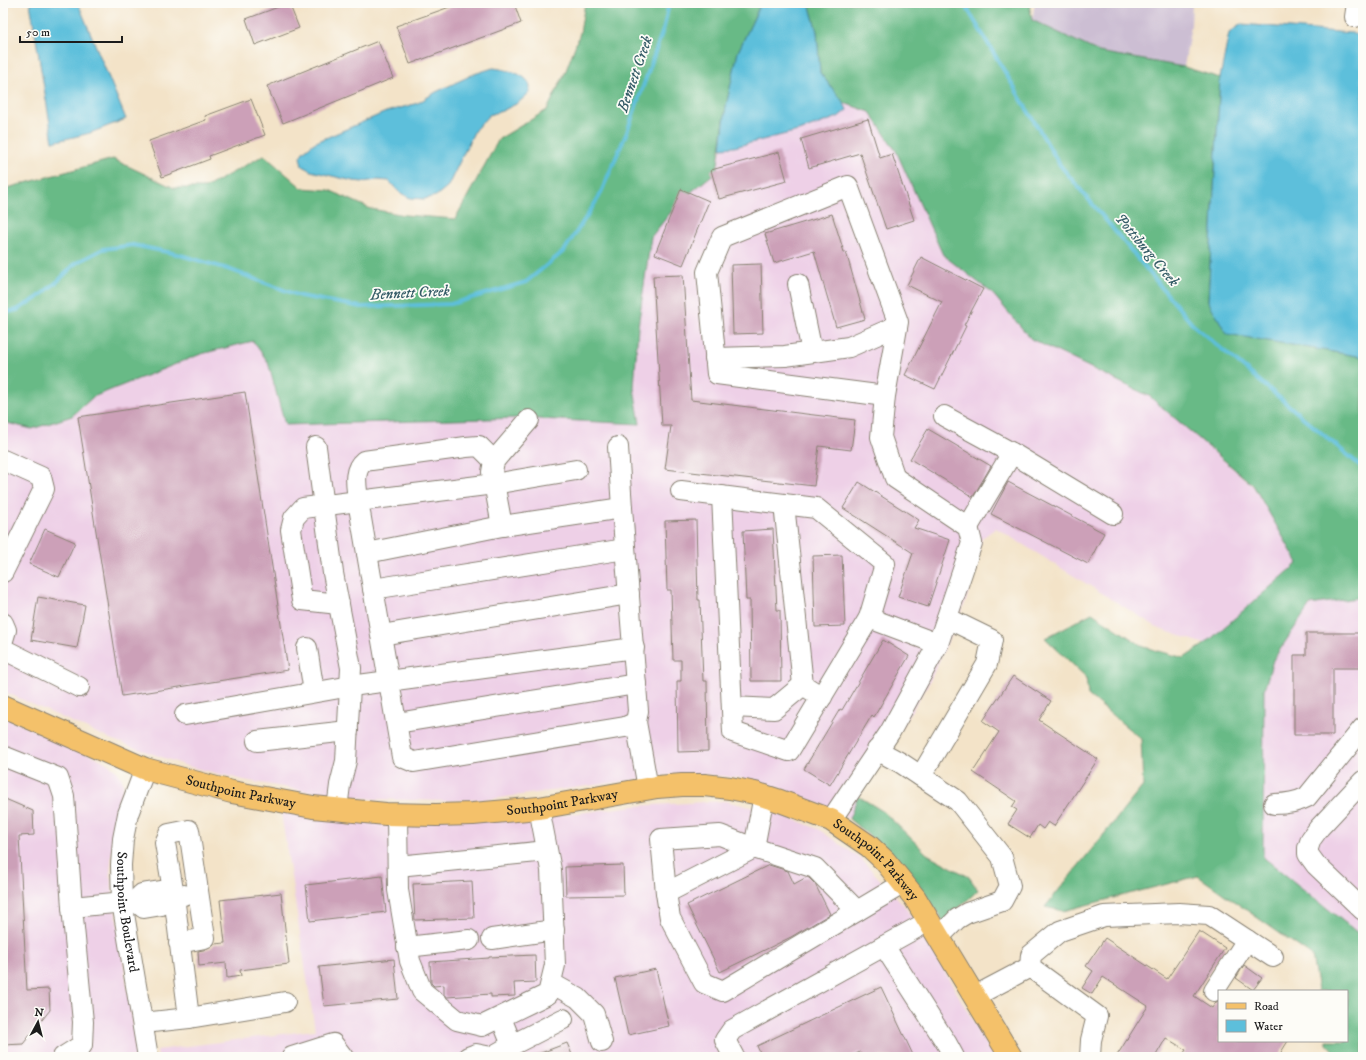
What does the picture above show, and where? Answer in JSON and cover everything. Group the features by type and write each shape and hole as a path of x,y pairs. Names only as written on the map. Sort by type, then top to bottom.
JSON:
{"main road":[{"name":"Southpoint Parkway","path":"3,706 145,769 232,792 337,810 397,815 451,814 540,808 648,788 682,785 704,785 730,788 764,795 831,820 869,846 885,861 915,898 1011,1057"}],"street":[{"path":"831,820 890,732 938,644 972,543 968,527 895,478 881,437 885,396 898,322 848,186 722,237 707,272 717,374 885,396"},
{"path":"798,284 812,352"},
{"path":"715,358 785,356 849,347 897,326"},
{"path":"944,416 1012,453 1112,514"},
{"path":"502,526 492,472 494,461 528,420"},
{"path":"494,461 479,446 364,461 359,465 356,471 358,501 390,680 402,757 414,762 625,727 636,722"},
{"path":"316,447 333,572 351,668 346,761 340,785 337,810"},
{"path":"618,447 634,648 638,711 636,722 648,788"},
{"path":"968,527 1012,453"},
{"path":"3,460 41,477 44,489 3,572"},
{"path":"339,604 302,600 291,530 294,518 304,508 494,484 576,470"},
{"path":"681,491 722,496 816,508 885,564 870,618 789,750 733,732 722,496"},
{"path":"784,504 803,685"},
{"path":"367,553 502,526 622,508"},
{"path":"373,589 625,549"},
{"path":"381,635 629,594"},
{"path":"870,618 938,644"},
{"path":"921,776 988,664 992,640 947,618"},
{"path":"3,623 6,630 3,640"},
{"path":"308,648 314,692"},
{"path":"185,715 390,680 634,648"},
{"path":"3,649 79,687"},
{"path":"397,723 636,684"},
{"path":"732,707 774,709 803,685"},
{"path":"803,685 822,697"},
{"path":"1274,804 1297,802 1307,797 1363,728"},
{"path":"257,741 348,731"},
{"path":"734,1057 725,1040 732,1030 884,946 934,929 967,913 1002,901 1010,886 1002,856 958,801 902,762 877,750"},
{"path":"3,756 58,778 64,796 72,907 83,1022 82,1045 63,1057"},
{"name":"Southpoint Boulevard","path":"145,769 132,802 123,839 121,865 128,902 148,1057"},
{"path":"1362,784 1319,828 1311,839 1308,854 1316,865 1363,910"},
{"path":"754,848 764,795"},
{"path":"397,815 398,890 410,962 422,991 457,1020 482,1026 548,994 551,983 555,965 551,870 540,808"},
{"path":"179,943 205,938 189,830 169,834 165,843 170,897 179,943 189,1018"},
{"path":"857,911 815,868 720,835 661,839 670,918 704,983 723,992 904,883"},
{"path":"666,893 754,848"},
{"path":"398,866 548,851"},
{"path":"72,907 128,902 144,908 162,905 170,897 199,893"},
{"path":"1030,966 1031,955 1060,931 1104,916 1179,913 1209,915 1273,957"},
{"path":"492,939 554,930"},
{"path":"407,947 469,940"},
{"path":"1214,991 1247,940"},
{"path":"884,946 954,1057"},
{"path":"975,996 1030,966"},
{"path":"1030,966 1097,1016 1091,1040 1090,1057"},
{"path":"551,983 578,998 594,1014 602,1042"},
{"path":"143,1023 189,1018 285,1002"},
{"path":"500,1018 512,1045"},
{"path":"468,1057 476,1054 490,1057 563,1019"},
{"path":"292,1057 338,1050"}],"shaded area":[{"path":"1035,3 1192,3 1191,25 1184,67 1099,52 1032,20"},
{"path":"844,103 870,112 896,151 943,255 992,293 1031,339 1149,396 1253,486 1298,563 1205,644 1160,629 996,528 982,538 966,601 929,683 858,796 849,819 820,804 778,787 741,778 701,774 670,775 491,799 445,801 375,799 305,791 244,780 187,766 110,739 3,691 3,422 32,429 72,416 93,397 201,354 253,341 268,362 285,425 520,418 640,423 634,388 638,327 651,237 679,202 717,171 721,148 734,147 847,110"},
{"path":"1363,597 1363,937 1263,857 1264,690 1273,660 1310,605"},
{"path":"3,717 102,760 114,768 122,779 124,792 119,807 113,837 110,874 138,1057 3,1057"},
{"path":"725,801 783,815 818,829 860,858 903,904 924,936 994,1057 158,1057 157,1050 315,1030 281,812 526,820 634,806"}],"green space":[{"path":"585,3 761,3 738,52 726,106 717,171 679,202 651,237 638,327 634,388 640,424 520,418 285,425 268,362 253,341 201,354 93,397 72,416 32,429 3,422 3,194 7,188 113,159 174,188 205,188 264,155 302,188 329,190 371,209 405,215 455,219 499,139 547,110 565,73 580,33"},
{"path":"809,3 1029,3 1032,20 1099,52 1184,67 1220,78 1208,301 1228,334 1363,357 1363,597 1310,605 1273,660 1264,690 1263,857 1363,937 1363,1055 1361,1057 1339,1057 1327,1044 1327,1042 1348,1042 1348,990 1318,990 1312,956 1198,876 1063,911 1045,907 1143,786 1141,739 1088,695 1086,677 1045,638 1092,613 1144,647 1184,658 1205,644 1298,563 1253,485 1149,396 1031,339 992,293 943,255 896,151 870,112 844,103 820,73 817,32"},
{"path":"858,796 884,812 927,854 969,877 978,890 944,922 902,863 849,819"}],"water":[{"path":"30,3 78,3 126,119 90,133 53,142"},
{"path":"761,3 809,3 817,32 820,73 844,103 847,110 838,117 802,130 734,147 721,148 726,106 738,52"},
{"path":"1241,24 1363,34 1363,357 1227,334 1208,301 1220,78 1229,33"},
{"path":"493,68 503,69 520,75 528,82 530,86 529,93 518,103 502,111 489,115 475,130 448,186 436,196 424,199 410,198 399,192 389,181 353,181 311,171 302,166 300,157 303,152 314,143 386,112 418,103 436,92 474,74"}],"building":[{"path":"289,3 299,28 255,45 246,19"},
{"path":"461,3 514,3 521,23 410,64 396,26"},
{"path":"378,41 393,78 283,123 267,86"},
{"path":"251,99 265,135 209,156 210,159 162,177 149,141 206,120 205,116"},
{"path":"868,119 880,158 892,154 914,220 886,229 860,153 809,168 801,139"},
{"path":"779,152 787,181 719,199 711,170"},
{"path":"681,189 709,201 683,265 655,254"},
{"path":"832,214 844,252 846,252 865,319 836,327 814,251 774,263 765,234"},
{"path":"921,257 983,289 964,325 966,326 935,389 905,375 942,302 907,285"},
{"path":"761,264 763,333 733,334 731,265"},
{"path":"683,275 691,400 855,420 851,450 819,446 814,486 665,469 671,426 662,426 653,276"},
{"path":"245,392 288,670 122,696 78,417"},
{"path":"928,429 991,466 973,497 910,459"},
{"path":"859,482 919,520 914,528 950,540 928,607 898,597 913,553 843,508"},
{"path":"1008,482 1104,533 1088,564 991,514"},
{"path":"696,520 698,600 700,600 703,681 707,681 708,751 678,752 677,681 681,681 681,660 673,660 671,590 667,590 665,521"},
{"path":"45,529 75,542 59,577 29,564"},
{"path":"773,529 777,610 780,610 781,681 751,681 750,600 746,600 743,531"},
{"path":"842,555 845,626 815,627 813,556"},
{"path":"38,597 85,605 77,648 31,640"},
{"path":"1306,633 1363,633 1363,668 1333,668 1333,735 1294,735 1294,655 1306,655"},
{"path":"883,640 909,656 874,717 872,715 830,785 804,769 840,709 842,710"},
{"path":"1013,676 1051,701 1039,720 1098,759 1054,826 1048,822 1043,829 1038,825 1030,838 1008,824 1017,810 1012,807 1016,801 973,772 999,732 983,721"},
{"path":"3,798 33,811 34,835 19,836 27,990 49,989 50,1010 23,1044 3,1045"},
{"path":"623,865 624,895 566,896 565,867"},
{"path":"769,865 788,871 794,884 807,877 809,878 815,884 830,914 791,937 720,972 687,905"},
{"path":"382,876 386,912 310,921 306,885"},
{"path":"472,881 474,918 415,920 413,884"},
{"path":"281,893 289,964 240,970 241,976 227,978 226,963 199,966 198,951 208,949 214,944 225,943 220,900"},
{"path":"1199,931 1225,948 1194,996 1212,1008 1218,1001 1218,1042 1287,1042 1278,1057 1181,1057 1186,1050 1166,1038 1155,1057 1116,1057 1148,1006 1103,977 1092,994 1082,988 1093,971 1086,966 1105,938 1167,979"},
{"path":"535,955 536,982 514,983 515,996 491,997 491,994 447,997 444,995 444,985 434,986 431,983 430,962"},
{"path":"394,959 398,999 324,1006 319,967"},
{"path":"1244,965 1262,978 1253,990 1236,978"},
{"path":"656,969 669,1026 628,1035 615,978"},
{"path":"881,987 914,1057 862,1057 860,1052 849,1057 762,1057 757,1046"},
{"path":"567,1043 573,1057 533,1056"}],"waterway":[{"name":"Bennett Creek","path":"3,313 17,310 37,298 58,281 76,263 103,249 133,245 177,254 231,270 300,296 361,307 451,304 526,282 564,251 599,197 627,132 664,27 669,3"},
{"name":"Pottsburg Creek","path":"964,3 1060,165 1192,324 1363,468"}]}
